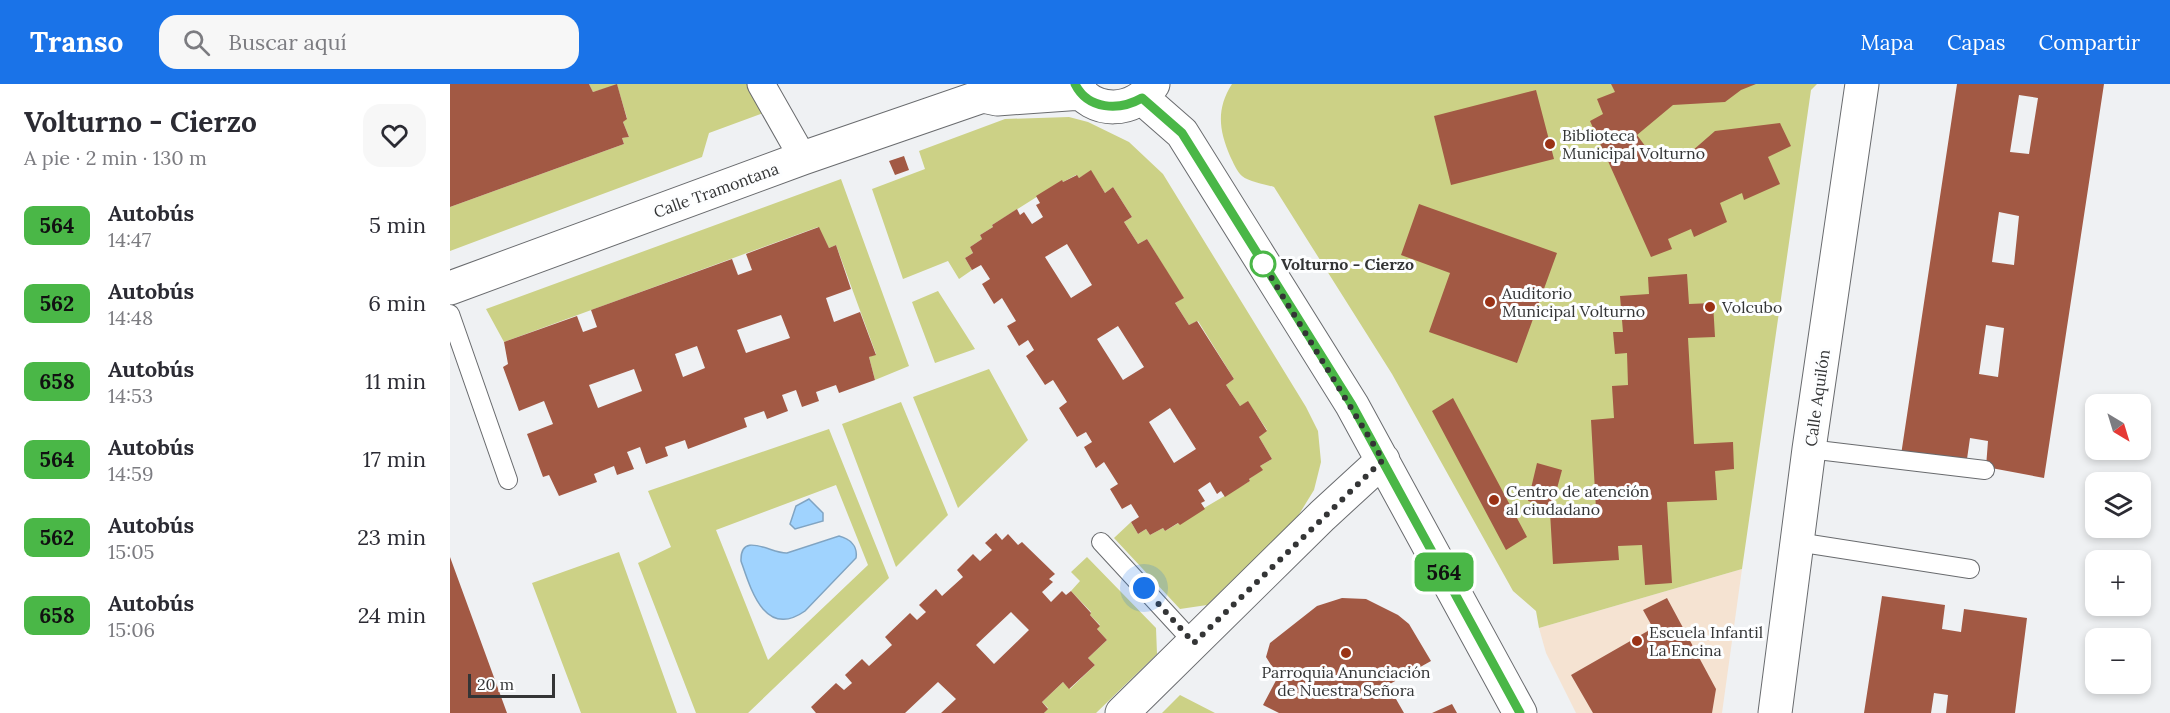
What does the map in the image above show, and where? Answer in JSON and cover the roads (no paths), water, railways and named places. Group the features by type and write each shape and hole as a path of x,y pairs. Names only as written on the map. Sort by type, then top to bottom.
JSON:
{"street":[{"path":"761,84 803,158"},
{"name":"Calle Aquilón","path":"1774,713 1809,449 1862,84"},
{"path":"1078,88 1101,105 1115,108 1129,105 1147,91 1182,133 1383,460 1520,713"},
{"name":"Calle Tramontana","path":"450,288 990,90 997,99 1078,88"},
{"path":"1122,713 1383,460"}],"lane":[{"path":"450,314 508,480"},
{"path":"1809,449 1985,471"},
{"path":"1101,542 1194,643"},
{"path":"1797,542 1970,569"}],"water":[{"path":"809,499 823,513 823,521 795,529 790,524 796,506"},
{"path":"839,536 852,544 856,550 856,558 805,611 791,618 780,619 770,615 755,597 741,561 742,552 746,547 758,546 787,553"}],"place":[{"name":"Biblioteca Municipal Volturno","path":"1550,144"},
{"name":"Volturno - Cierzo","path":"1263,264"},
{"name":"Auditorio Municipal Volturno","path":"1490,302"},
{"name":"Volcubo","path":"1710,307"},
{"name":"Centro de atención al ciudadano","path":"1494,500"},
{"name":"Escuela Infantil La Encina","path":"1637,641"},
{"name":"Parroquia Anunciación de Nuestra Señora","path":"1346,653"}]}
